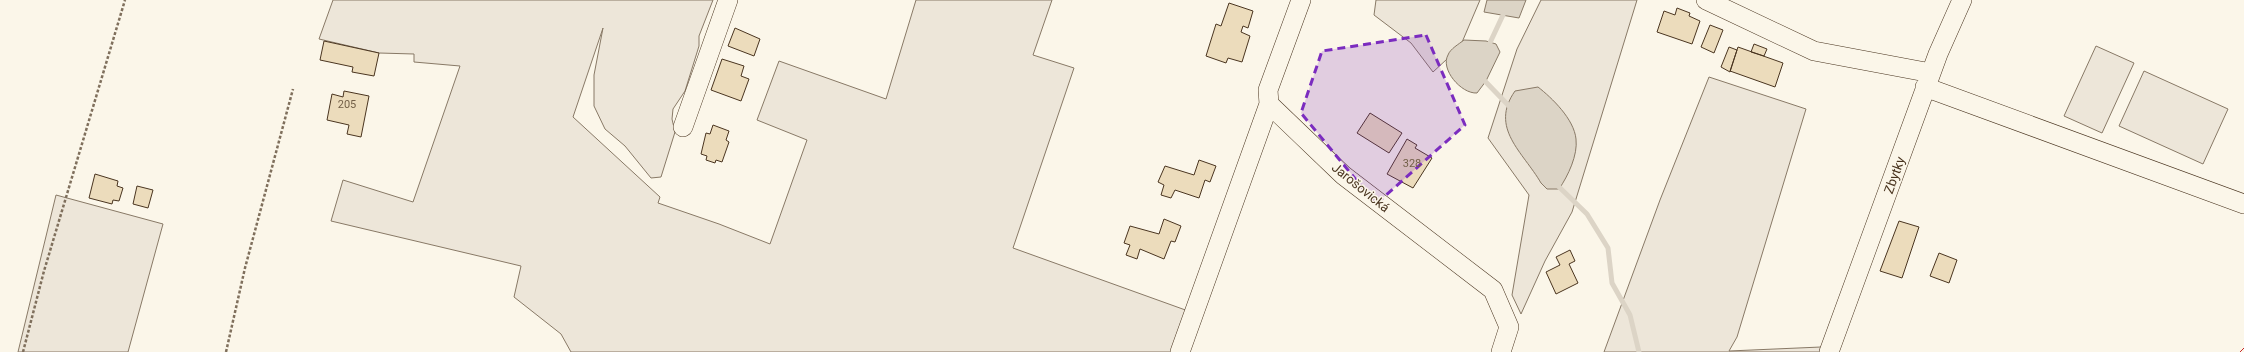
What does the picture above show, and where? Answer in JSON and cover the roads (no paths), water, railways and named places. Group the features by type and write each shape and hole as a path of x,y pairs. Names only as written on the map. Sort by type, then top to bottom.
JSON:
{"street":[{"path":"684,127 728,0"},
{"path":"1180,352 1269,104 1268,90 1301,0"},
{"path":"1706,0 1814,51 1928,80 2244,204"},
{"name":"Zbytky","path":"1829,352 1928,80 1962,0"},
{"name":"Jarošovická","path":"1269,104 1343,175 1493,290 1508,327 1501,352"}],"waterway":[{"path":"1488,47 1503,15"},
{"path":"1481,77 1510,107"},
{"path":"1556,184 1587,214 1608,248 1612,283 1630,315 1639,352"}]}
